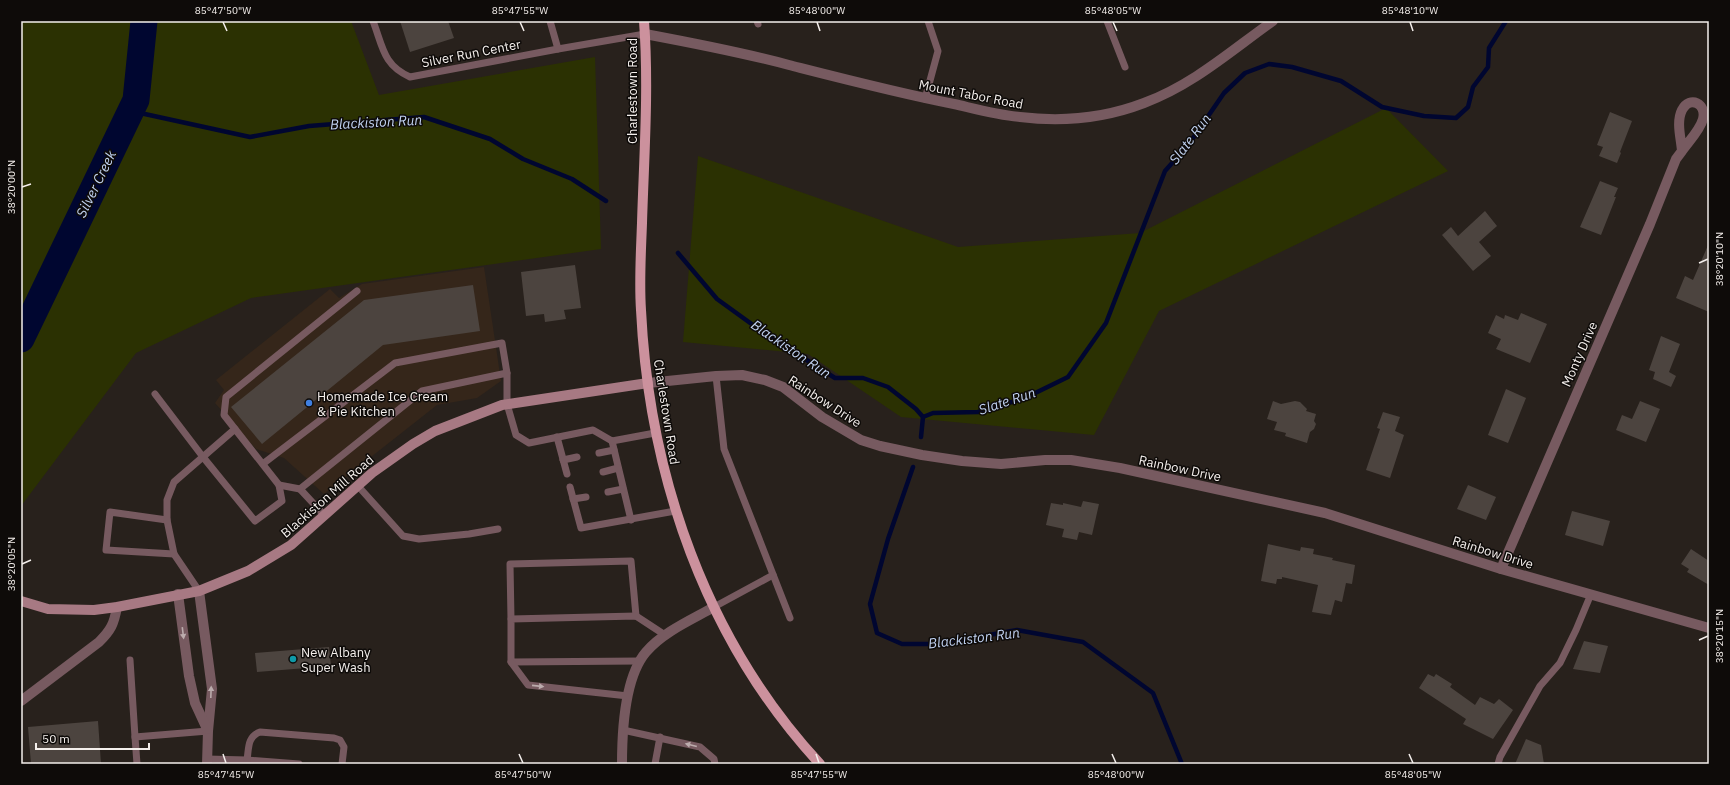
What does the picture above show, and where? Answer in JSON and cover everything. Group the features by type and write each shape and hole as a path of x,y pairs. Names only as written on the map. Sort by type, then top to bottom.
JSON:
{"main road":[{"name":"Charlestown Road","path":"644,21 646,112 640,279 641,310 648,383 655,433 664,473 675,511 694,562 714,607 744,661 769,701 799,741 820,764"},
{"name":"Blackiston Mill Road","path":"21,601 36,606 60,610 94,610 199,591 248,571 293,544 392,458 435,432 480,413 507,404 648,383"}],"street":[{"name":"Mount Tabor Road","path":"645,34 708,46 925,99 1018,117 1050,120 1082,118 1114,113 1173,91 1200,74 1273,21"},
{"name":"Monty Drive","path":"1501,569 1650,224 1676,159 1682,151"},
{"name":"Rainbow Drive","path":"648,383 716,376 742,375 766,380 783,388 822,417 861,440 880,446 922,456 962,461 1001,464 1045,460 1071,460 1120,468 1324,513 1501,569 1709,628"},
{"path":"199,591 212,689 207,762"},
{"path":"178,594 189,676 195,703 208,731"},
{"path":"21,701 99,642 110,631 114,622 117,607"},
{"path":"622,764 622,730 628,696 640,661 646,652 665,635 714,607"}],"lane":[{"name":"Silver Run Center","path":"373,21 387,60 398,72 410,77 645,34"},
{"path":"550,21 558,49"},
{"path":"925,99 938,51 928,21"},
{"path":"1107,21 1125,67"},
{"path":"155,394 203,457 255,521 282,501 279,485 264,463 224,415 226,397 357,291"},
{"path":"264,463 395,363 502,343 507,373 507,404 516,436 529,443 593,430 612,441 655,433"},
{"path":"300,489 422,391 507,373"},
{"path":"716,376 724,448 790,618"},
{"path":"199,591 174,554 167,520 167,500 174,482 235,429"},
{"path":"557,438 566,474"},
{"path":"612,441 631,520"},
{"path":"599,453 614,450"},
{"path":"563,460 577,457"},
{"path":"603,472 618,468"},
{"path":"279,485 300,489 325,516"},
{"path":"358,486 403,536 419,539 469,534 498,529"},
{"path":"570,487 581,528 675,511"},
{"path":"608,492 624,489"},
{"path":"574,499 586,497"},
{"path":"167,520 110,512 106,550 174,554"},
{"path":"628,696 528,685 511,662 510,564 632,561 636,616"},
{"path":"714,607 773,575"},
{"path":"1498,764 1500,757 1540,686 1560,663 1591,594"},
{"path":"511,619 636,616 665,635"},
{"path":"130,660 137,764"},
{"path":"511,662 640,661"},
{"path":"622,730 660,737 700,747 714,759 715,764"},
{"path":"135,737 208,731"},
{"path":"247,760 249,740 253,735 260,732 334,738 340,740 344,747 342,764"},
{"path":"655,764 660,737"},
{"path":"207,762 247,760 299,764"}],"shaded area":[{"path":"484,267 501,381 477,398 437,405 324,494 284,458 256,449 215,403 224,390 216,380 330,289 339,298 362,284"}],"green space":[{"path":"21,21 351,21 379,95 595,57 601,249 251,298 136,353 21,506"},
{"path":"1386,108 1448,171 1159,311 1094,435 901,417 808,354 683,342 698,156 958,247 1140,233"}],"building":[{"path":"400,21 448,21 454,38 410,52"},
{"path":"1610,112 1632,121 1617,163 1599,156 1603,147 1597,145"},
{"path":"1600,181 1618,188 1601,235 1580,227"},
{"path":"1485,211 1497,226 1479,242 1491,256 1473,271 1442,235 1451,227 1458,236"},
{"path":"1709,243 1709,312 1676,298 1685,276 1693,280"},
{"path":"575,265 581,308 564,310 566,319 545,322 544,314 526,316 521,272"},
{"path":"473,285 480,331 383,345 262,444 231,407 364,300"},
{"path":"1521,313 1547,324 1530,363 1496,349 1501,339 1488,333 1496,315 1504,319 1505,315 1518,320"},
{"path":"1661,336 1680,344 1669,372 1676,376 1671,387 1653,379 1655,372 1649,370"},
{"path":"1506,389 1526,398 1508,443 1488,435"},
{"path":"1273,401 1281,404 1295,401 1300,402 1307,409 1306,411 1316,414 1314,421 1316,424 1314,429 1310,432 1307,443 1285,436 1286,433 1274,430 1277,422 1267,419"},
{"path":"1640,401 1660,409 1646,442 1616,430 1622,415 1632,419"},
{"path":"1383,412 1400,417 1395,431 1404,435 1390,478 1366,470 1380,429 1377,428"},
{"path":"1468,485 1496,497 1486,520 1457,509"},
{"path":"1083,501 1099,504 1092,535 1079,532 1077,540 1062,537 1064,529 1046,525 1051,503 1063,505 1063,503 1081,507"},
{"path":"1572,511 1610,521 1603,546 1565,535"},
{"path":"1268,544 1300,551 1301,547 1314,549 1313,554 1355,565 1352,584 1346,583 1342,602 1335,600 1331,615 1312,612 1318,585 1282,577 1282,579 1277,579 1276,584 1261,581"},
{"path":"1691,549 1709,561 1709,585 1687,572 1689,569 1681,564"},
{"path":"1584,641 1608,646 1600,673 1573,669"},
{"name":"New Albany Super Wash","path":"329,647 331,666 257,672 255,653"},
{"path":"1428,674 1434,677 1436,674 1452,684 1450,687 1475,705 1480,697 1494,704 1499,699 1513,710 1493,739 1463,724 1466,719 1419,688"},
{"path":"98,721 101,764 31,764 28,727"},
{"path":"1526,739 1541,745 1544,764 1515,764"}],"waterway":[{"name":"Silver Creek","path":"21,339 136,100 144,21"},
{"name":"Slate Run","path":"923,417 933,413 978,412 1025,398 1068,377 1106,323 1165,171 1189,144 1224,93 1245,73 1269,64 1292,67 1341,81 1382,107 1424,116 1456,118 1468,107 1473,87 1488,67 1489,48 1506,21"},
{"name":"Blackiston Run","path":"131,111 250,137 309,126 424,117 490,139 523,159 572,179 606,201"},
{"name":"Blackiston Run","path":"678,253 717,299 764,333 835,378 863,378 888,387 916,409 923,417 921,437"},
{"name":"Blackiston Run","path":"913,467 888,539 870,604 877,633 902,644 939,644 1017,630 1083,642 1153,693 1182,764"}],"place":[{"name":"Homemade Ice Cream & Pie Kitchen","path":"309,403"},
{"name":"New Albany Super Wash","path":"293,659"}]}
